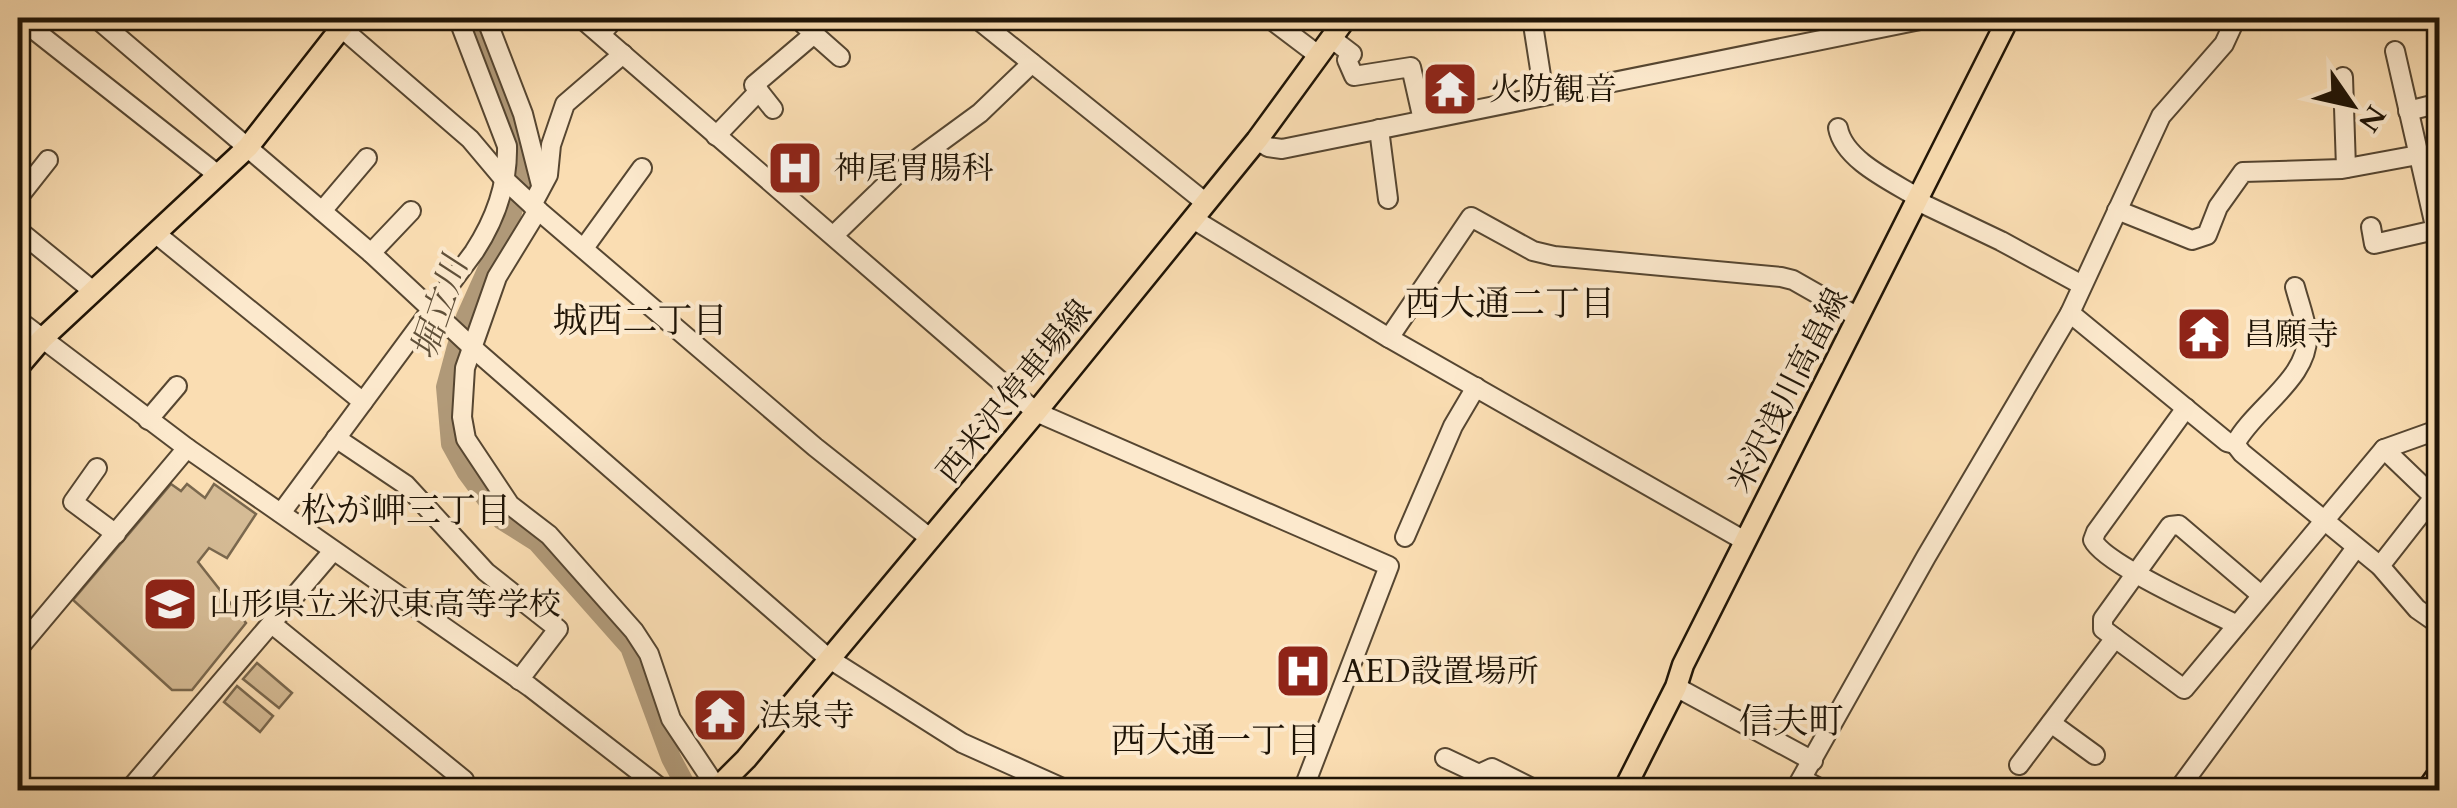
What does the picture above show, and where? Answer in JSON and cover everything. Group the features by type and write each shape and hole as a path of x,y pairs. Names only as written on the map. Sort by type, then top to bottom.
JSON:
{"highway":[{"path":"2430,790 2440,776"}],"main road":[{"name":"西米沢停車場線","path":"716,789 746,760 1036,412 1258,140 1346,18"},
{"name":"米沢浅川高畠線","path":"1624,790 2004,26 2004,18"},
{"path":"18,368 42,339 248,147 340,21"}],"street":[{"path":"19,18 218,174"},
{"path":"96,18 322,211 452,330 828,658 962,744 1067,790"},
{"path":"281,513 474,252 496,216 507,169 507,146 458,18"},
{"path":"486,18 524,114 535,200"},
{"path":"581,18 1036,412 1389,566 1303,790"},
{"path":"600,34 615,18"},
{"path":"797,18 840,58"},
{"path":"976,18 1200,211 1389,338 1745,541"},
{"path":"1269,18 1324,46 1352,54 1347,60 1354,76 1412,67 1424,120"},
{"path":"1532,18 1544,95"},
{"path":"1811,18 1816,39"},
{"path":"1258,140 1268,147 1282,148 1930,18"},
{"path":"1822,790 1799,785 1926,557 2070,313 2160,116 2224,44 2236,18"},
{"path":"340,21 470,140 504,178 535,200 584,248 815,447 930,538"},
{"path":"773,109 754,85 814,34"},
{"path":"2371,228 2374,244 2437,239 2395,52"},
{"path":"624,54 565,104 551,145 548,175 498,277 471,346 462,403 466,440 510,505 550,536 634,630 649,654 671,719 716,789"},
{"path":"834,235 898,174 980,113 1032,63"},
{"path":"2343,77 2346,168"},
{"path":"716,136 759,91"},
{"path":"2408,111 2440,103"},
{"path":"1838,128 1840,140 1864,162 1916,198 2082,285"},
{"path":"1379,129 1388,199"},
{"path":"2118,210 2192,240 2208,235 2218,207 2244,172 2346,168 2418,155"},
{"path":"322,211 367,158"},
{"path":"18,198 48,160"},
{"path":"584,248 642,168"},
{"path":"370,253 410,212"},
{"path":"1389,338 1470,216 1533,251 1554,256 1781,276 1858,317"},
{"path":"18,230 93,291"},
{"path":"155,234 364,402"},
{"path":"2235,444 2260,408 2300,369 2307,333 2295,286"},
{"path":"2070,313 2380,566 2417,609 2440,625"},
{"path":"18,320 148,420 519,680 663,790"},
{"path":"148,420 176,386"},
{"path":"1405,537 1453,426 1476,387"},
{"path":"2186,408 2094,540 2097,548 2134,572 2237,625"},
{"path":"2260,594 2179,525 2170,526 2103,619 2103,628 2184,689 2384,449 2440,429"},
{"path":"336,438 406,484 486,572 558,629 519,680"},
{"path":"18,650 187,448"},
{"path":"2380,566 2434,497 2384,449"},
{"path":"97,468 74,502 116,534"},
{"path":"2178,790 2355,549"},
{"path":"129,790 332,551"},
{"path":"272,624 464,780"},
{"path":"2019,765 2115,638"},
{"path":"1676,687 1812,761"},
{"path":"2051,723 2095,755"},
{"path":"1445,758 1479,774 1492,768 1536,790"}],"shaded area":[{"path":"171,484 181,491 187,484 205,498 214,484 256,514 227,558 209,548 198,562 246,623 192,690 172,690 73,600"},
{"path":"257,663 292,693 279,708 243,679"},
{"path":"237,686 273,716 260,732 224,702"}],"waterway":[{"name":"堀立川","path":"476,18 510,109 523,175 510,219 466,317 446,387 451,444 502,520 537,542 630,647 671,758 688,790"}],"place":[{"name":"火防観音","path":"1450,89"},
{"name":"神尾胃腸科","path":"795,168"},
{"name":"昌願寺","path":"2204,334"},
{"name":"山形県立米沢東高等学校","path":"170,604"},
{"name":"AED設置場所","path":"1303,671"},
{"name":"法泉寺","path":"720,715"}],"district":[{"name":"西大通二丁目","path":"1510,303"},
{"name":"城西二丁目","path":"640,320"},
{"name":"松が岬三丁目","path":"406,510"},
{"name":"信夫町","path":"1791,721"},
{"name":"西大通一丁目","path":"1216,740"}]}
